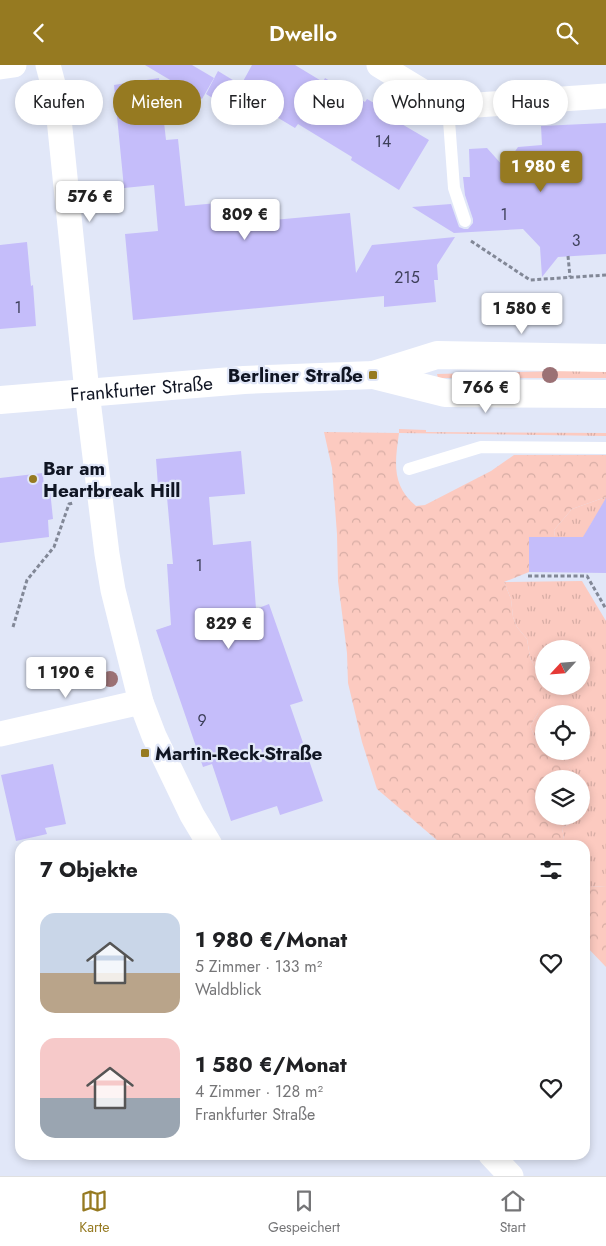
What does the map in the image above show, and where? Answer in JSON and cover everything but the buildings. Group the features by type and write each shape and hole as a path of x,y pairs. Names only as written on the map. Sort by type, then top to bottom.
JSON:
{"main road":[{"name":"Frankfurter Straße","path":"0,400 87,391 244,380 373,375 437,355 606,357"},
{"name":"Frankfurter Straße","path":"373,375 445,393 606,394"}],"street":[{"path":"0,67 14,65"},
{"path":"48,65 57,99 106,554 120,620 141,702 175,781 207,840"},
{"path":"379,65 410,75"},
{"path":"483,105 606,96"},
{"path":"0,734 141,702"},
{"path":"496,1160 511,1176"}],"lane":[{"path":"449,125 454,188 465,221"},
{"path":"409,469 480,447 606,447"}],"path":[{"path":"465,221 471,242 530,280 606,275"},
{"path":"568,256 570,277"},
{"path":"13,627 28,580 54,547 69,504"},
{"path":"528,577 587,576 606,609"}],"green space":[{"path":"606,370 606,378 438,378 437,374"},
{"path":"399,429 426,430 426,432 606,433 606,436 399,433"},
{"path":"324,432 399,433 396,454 397,473 402,490 416,506 425,505 491,471 514,455 606,455 606,497 572,509 554,530 555,537 529,537 529,572 504,582 511,599 513,617 517,627 527,639 530,657 535,667 535,695 543,695 540,705 535,705 535,718 530,726 535,737 535,760 564,760 571,770 535,770 535,825 568,825 562,828 564,840 437,840 377,789 362,742 348,683 347,653 338,581 332,468"},
{"path":"606,497 606,508 593,520 587,537 555,537 554,530 572,509"},
{"path":"582,581 606,621 606,886 590,887 590,840 564,840 562,828 568,825 590,825 590,770 570,770 563,760 590,760 590,705 539,705 540,695 590,695 590,640 535,640 535,667 530,657 527,639 517,627 513,617 511,599 504,582"},
{"path":"535,718 535,737 530,726"},
{"path":"606,886 606,967 590,950 590,887"}],"place":[{"name":"Berliner Straße","path":"373,375"},
{"name":"Bar am Heartbreak Hill","path":"33,479"},
{"name":"Martin-Reck-Straße","path":"145,753"}]}
